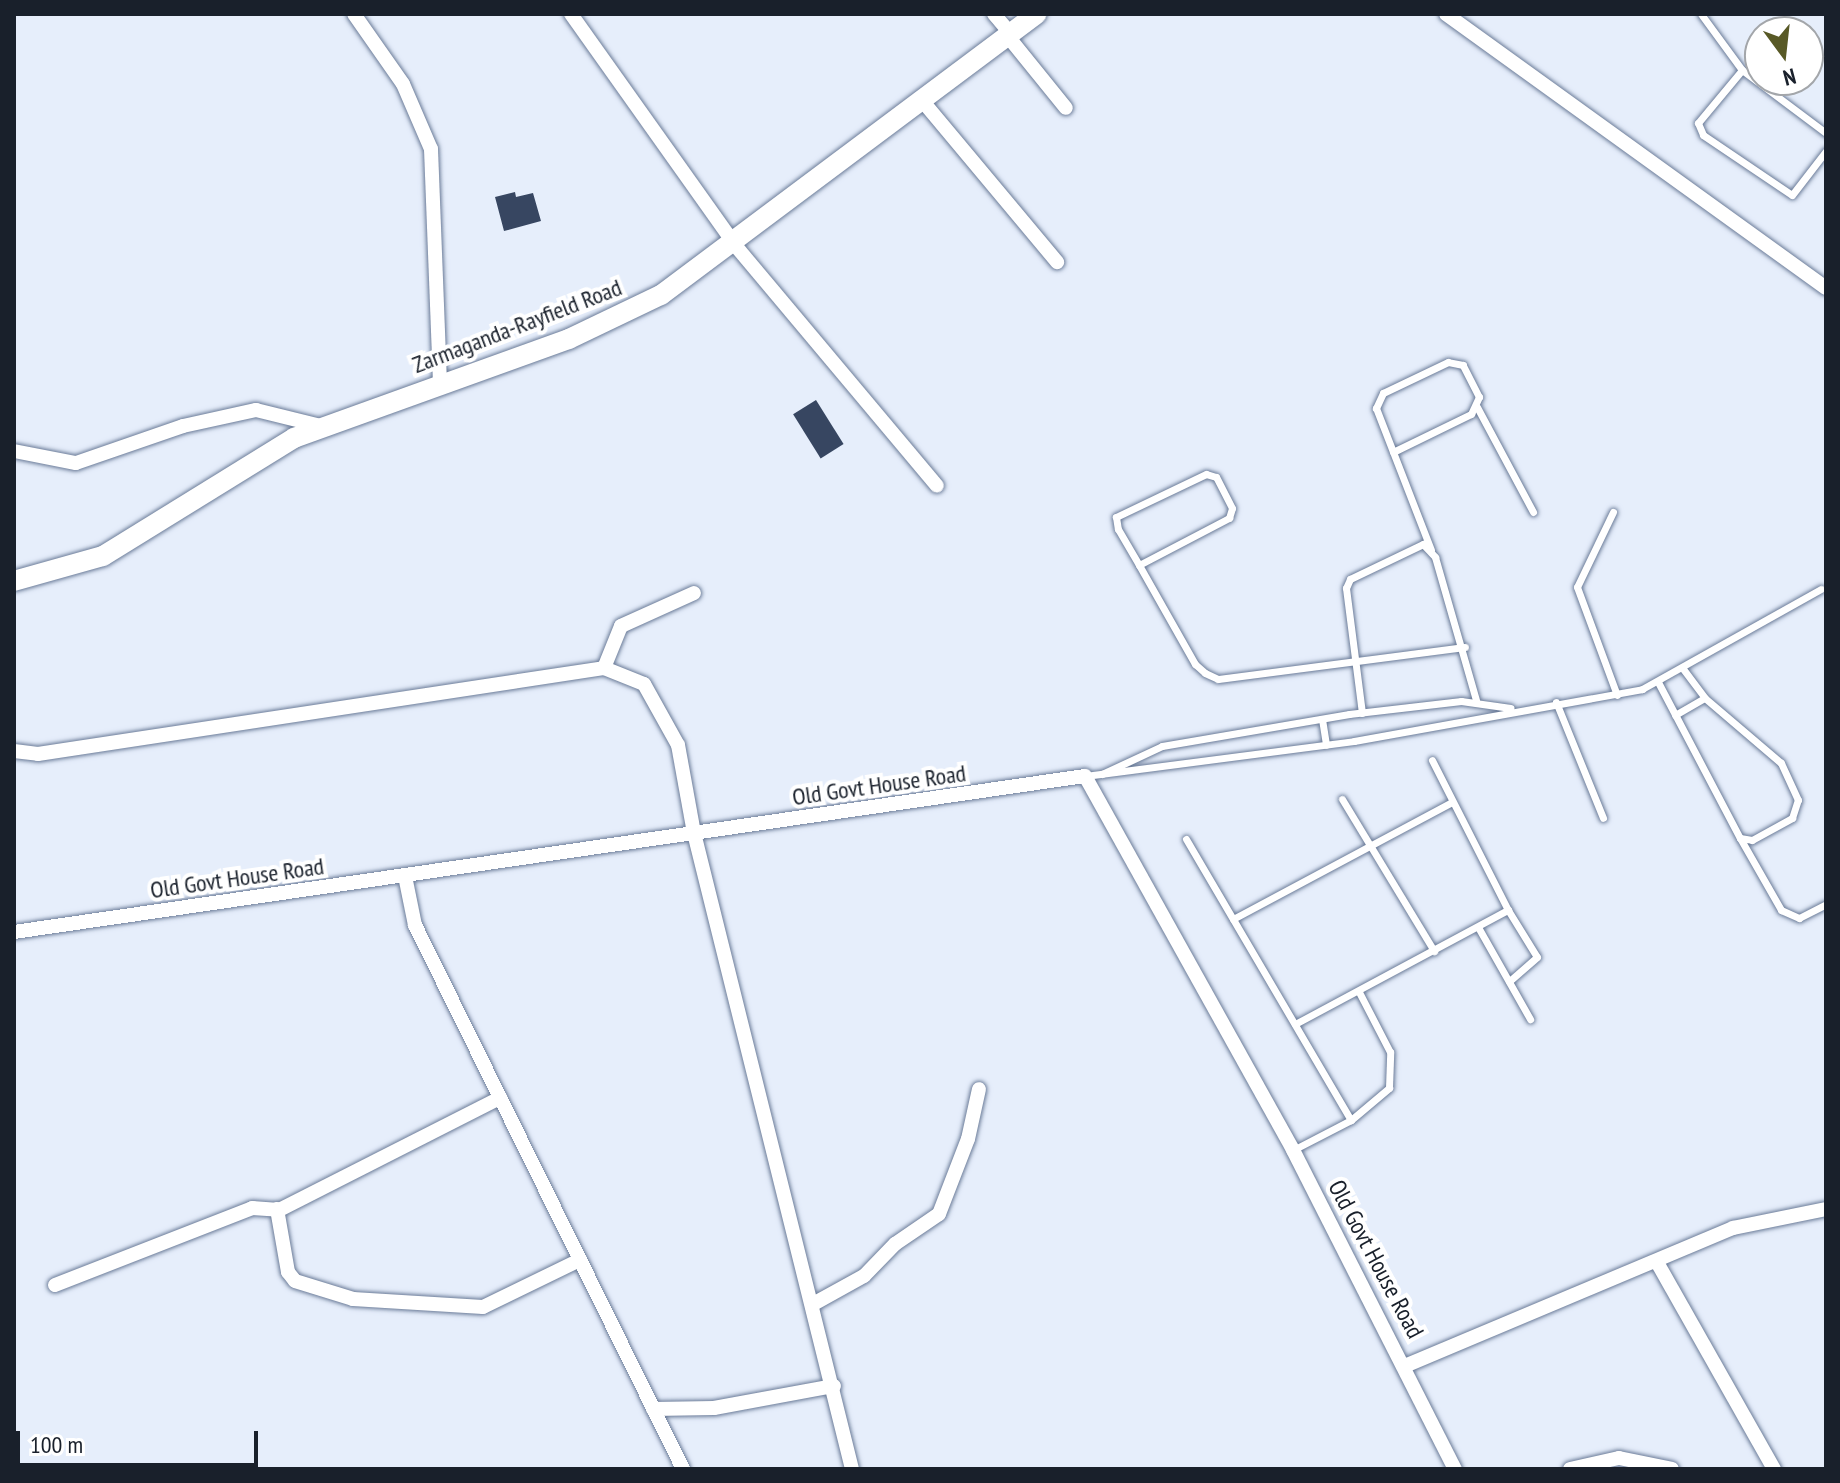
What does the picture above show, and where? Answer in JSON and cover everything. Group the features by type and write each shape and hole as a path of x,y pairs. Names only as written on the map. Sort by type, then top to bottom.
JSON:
{"street":[{"path":"354,14 403,84 431,149 437,182 440,385"},
{"path":"571,14 735,245 937,486"},
{"path":"994,14 1066,108"},
{"name":"Zarmaganda-Rayfield Road","path":"14,581 103,556 294,438 612,322 735,245 920,98 1036,14"},
{"path":"1446,14 1826,288"},
{"path":"920,98 1057,262"},
{"path":"14,451 76,463 183,426 256,410 325,427"},
{"path":"604,668 621,626 694,593"},
{"path":"14,751 38,754 604,668 644,684 678,745 694,833 815,1303 852,1469"},
{"name":"Old Govt House Road","path":"14,932 1093,776 1407,1365 1455,1469"},
{"path":"405,876 415,925 683,1469"},
{"path":"815,1303 864,1276 939,1214 963,1154 979,1089"},
{"path":"55,1285 252,1208 277,1209 500,1098"},
{"path":"277,1209 288,1272 295,1281 353,1299 483,1307 580,1260"},
{"path":"1407,1365 1658,1264 1766,1216 1826,1209"},
{"path":"1658,1264 1774,1469"},
{"path":"653,1409 714,1408 834,1386"},
{"path":"1570,1469 1619,1458 1672,1469"}],"lane":[{"path":"1701,14 1742,70 1826,133"},
{"path":"1742,70 1698,123 1703,135 1792,195 1826,151"},
{"path":"1476,700 1465,647 1376,408 1383,393 1455,363 1463,365 1477,407 1533,512"},
{"path":"1393,452 1477,407"},
{"path":"1139,565 1224,524 1232,508 1216,477 1197,473 1116,517 1139,565 1195,664 1218,679 1354,666 1465,647"},
{"path":"1613,512 1577,587 1617,695"},
{"path":"1362,713 1343,596 1350,579 1423,544 1431,550"},
{"path":"1093,776 1326,745 1556,702 1617,695 1658,682 1821,589"},
{"path":"1682,668 1705,698 1771,750 1794,786 1792,818 1752,840 1740,838"},
{"path":"1658,682 1781,910 1799,918 1826,904"},
{"path":"1675,715 1705,698"},
{"path":"1093,776 1162,746 1322,719 1476,700 1517,709"},
{"path":"1556,702 1603,818"},
{"path":"1322,719 1326,745"},
{"path":"1432,760 1508,910 1537,957 1509,981"},
{"path":"1342,799 1434,951"},
{"path":"1233,919 1452,802"},
{"path":"1186,839 1351,1120"},
{"path":"1295,1024 1508,910"},
{"path":"1478,927 1530,1019"},
{"path":"1293,1150 1351,1120 1389,1088 1392,1073 1390,1052 1359,992"}],"building":[{"path":"515,192 516,197 533,193 541,221 504,231 495,197"},
{"path":"816,400 844,444 821,458 793,414"}]}
